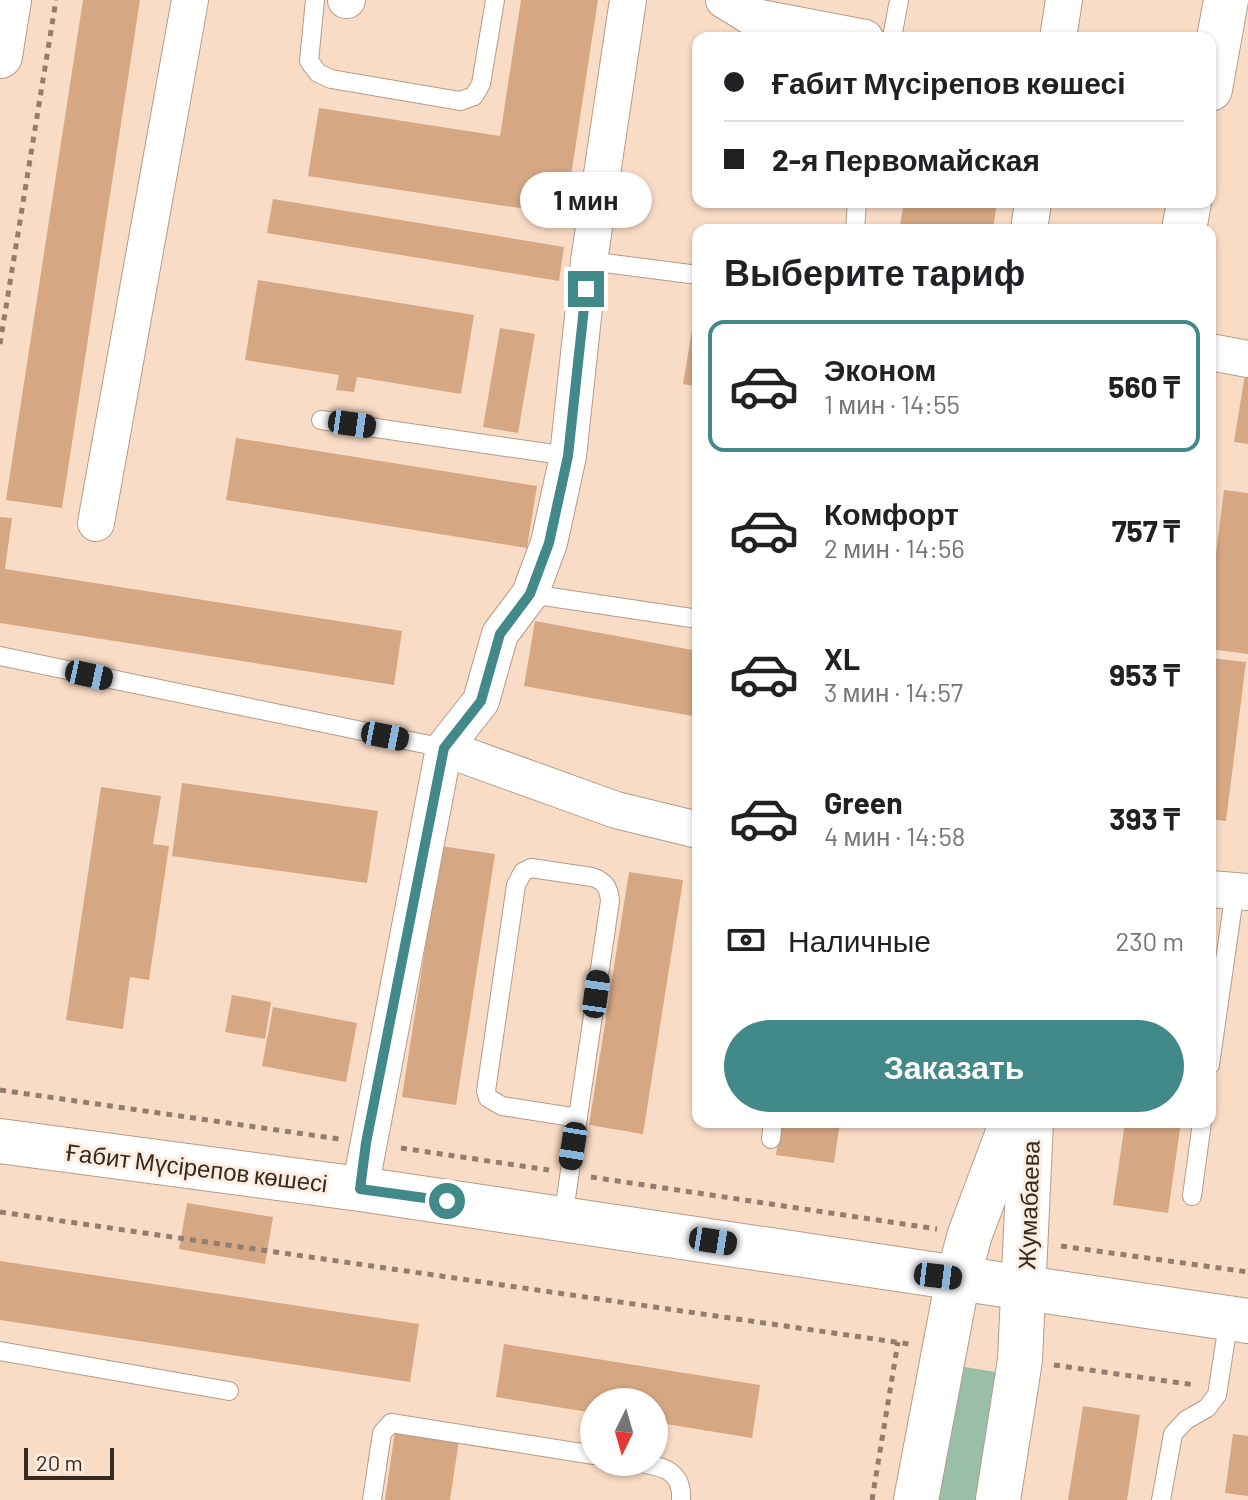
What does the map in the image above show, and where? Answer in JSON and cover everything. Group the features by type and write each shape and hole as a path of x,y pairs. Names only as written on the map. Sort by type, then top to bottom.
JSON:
{"main road":[{"path":"0,56 9,0"},
{"path":"1216,56 1226,0"},
{"path":"916,1500 958,1278 970,1234 1010,1128"},
{"name":"Жумабаева","path":"998,1500 1020,1360 1031,1128"},
{"name":"Ғабит Мүсірепов көшесі","path":"0,1141 563,1218 1238,1320"}],"street":[{"path":"96,523 190,0"},
{"path":"360,1189 366,1143 444,748 481,701 500,634 530,594 549,543 568,456 589,261 628,0"},
{"path":"724,0 750,16 834,32"},
{"path":"1059,32 1064,0"},
{"path":"1216,353 1248,359"},
{"path":"444,748 616,810 692,829"}],"lane":[{"path":"315,0 309,61 318,73 331,79 460,101 478,91 495,0"},
{"path":"893,32 899,0"},
{"path":"589,261 692,274"},
{"path":"321,420 568,456"},
{"path":"530,594 692,618"},
{"path":"0,656 444,748"},
{"path":"563,1218 578,1118 609,892 601,880 531,868 523,872 516,885 486,1091 488,1098 502,1106 578,1118"},
{"path":"1216,1015 1231,890"},
{"path":"1192,1196 1201,1128"},
{"path":"1161,1500 1173,1434 1186,1420 1213,1402 1220,1388 1238,1320"},
{"path":"0,1351 229,1391"},
{"path":"372,1500 382,1433 391,1423 580,1453"},
{"path":"668,1472 677,1476 681,1500"}],"path":[{"path":"0,344 56,0"},
{"path":"0,1090 970,1234"},
{"path":"0,1212 945,1350"},
{"path":"1027,1241 1248,1272"},
{"path":"872,1500 898,1342"},
{"path":"1020,1360 1220,1388"}],"green space":[{"path":"953,1365 1001,1373 981,1500 932,1500"}],"building":[{"path":"83,0 140,0 62,508 6,500"},
{"path":"521,0 598,0 565,215 308,176 319,108 500,136"},
{"path":"273,199 564,247 559,281 267,233"},
{"path":"903,208 996,208 994,224 900,224"},
{"path":"258,280 474,315 461,394 357,377 354,392 336,390 339,375 245,360"},
{"path":"500,328 535,334 518,433 483,427"},
{"path":"692,330 692,386 683,384"},
{"path":"1248,368 1248,444 1234,442"},
{"path":"236,438 537,486 527,548 226,500"},
{"path":"1224,490 1248,493 1248,654 1216,650 1216,554"},
{"path":"0,517 12,518 5,569 402,631 394,685 0,623"},
{"path":"535,621 692,650 692,716 524,686"},
{"path":"1216,659 1246,662 1226,821 1216,820"},
{"path":"182,783 378,811 367,883 172,856"},
{"path":"101,787 161,796 153,844 169,846 149,980 130,977 123,1029 66,1020"},
{"path":"441,846 495,854 456,1105 402,1097"},
{"path":"629,872 683,880 643,1134 589,1125"},
{"path":"232,995 271,1002 265,1039 225,1032"},
{"path":"273,1007 357,1023 346,1082 262,1066"},
{"path":"780,1128 839,1128 834,1163 776,1155"},
{"path":"1124,1128 1180,1128 1168,1213 1113,1205"},
{"path":"187,1203 273,1217 265,1264 179,1249"},
{"path":"0,1261 419,1324 410,1382 0,1320"},
{"path":"504,1344 760,1385 752,1438 668,1424 668,1388 580,1388 580,1411 496,1397"},
{"path":"1083,1406 1140,1415 1127,1500 1068,1500"},
{"path":"395,1431 459,1440 450,1500 385,1500"},
{"path":"1233,1434 1248,1436 1248,1496 1225,1493"}],"route":[{"path":"447,1201 360,1189 366,1143 444,748 481,701 500,634 530,594 549,543 568,456 586,289"}]}
